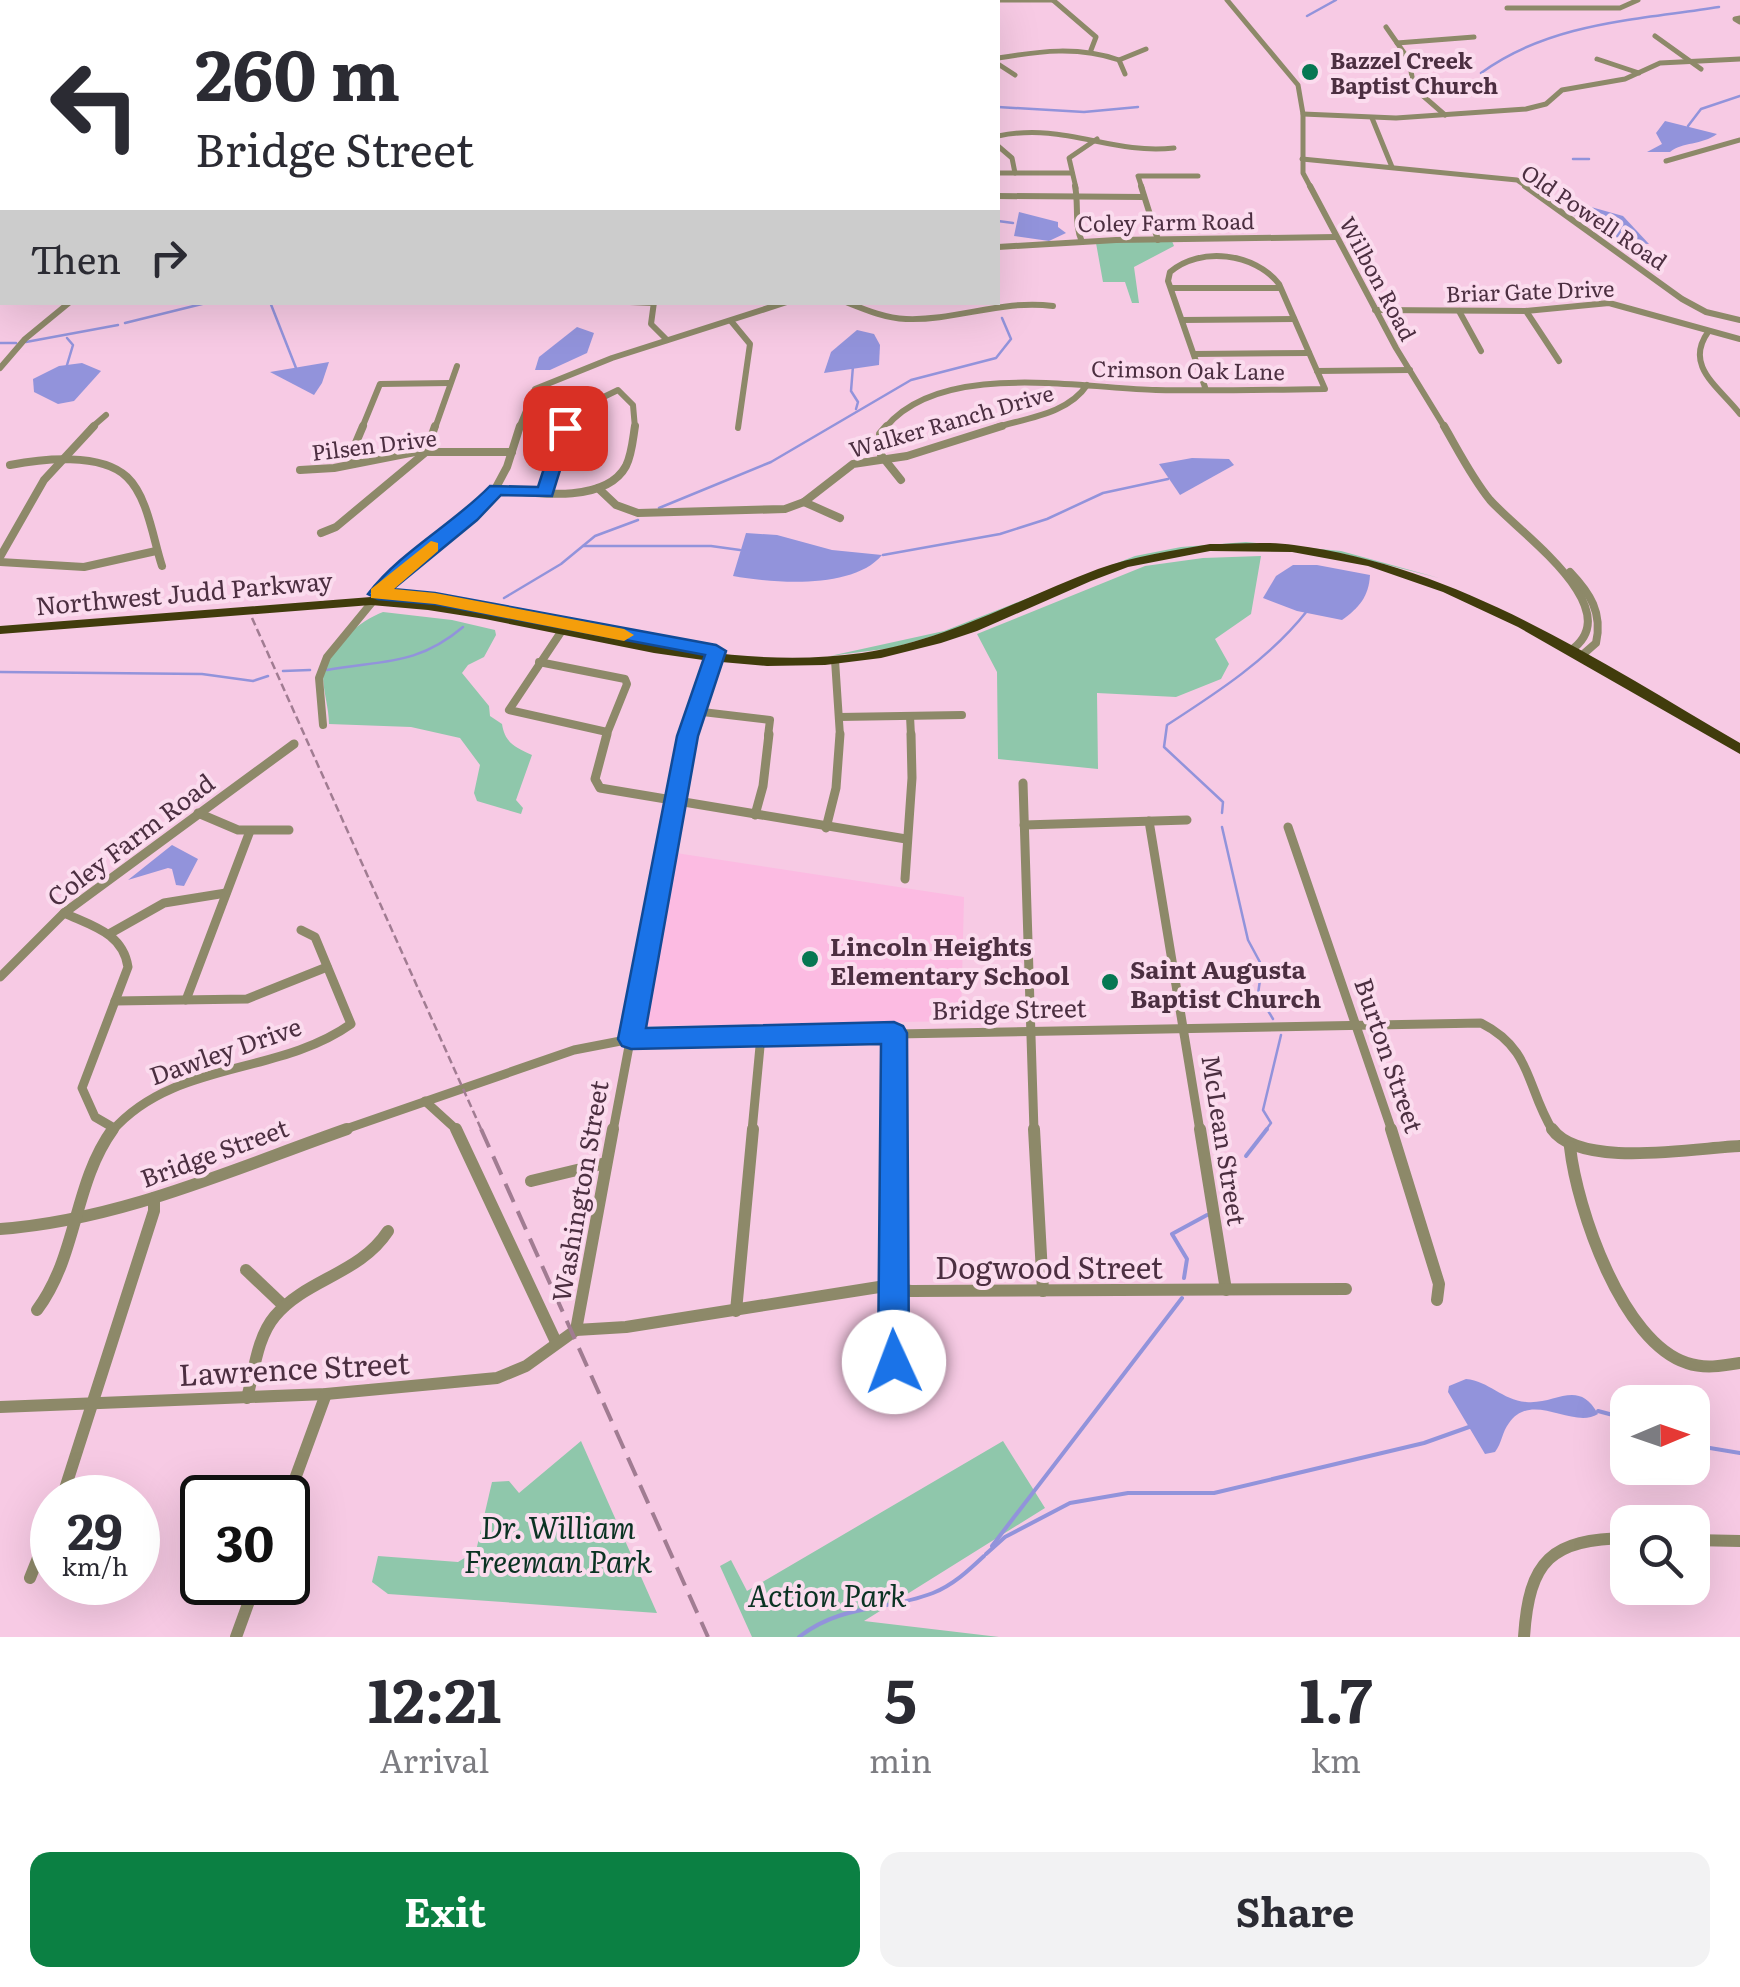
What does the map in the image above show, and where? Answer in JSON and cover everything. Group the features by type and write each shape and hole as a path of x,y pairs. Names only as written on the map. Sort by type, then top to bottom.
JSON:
{"highway":[{"name":"Northwest Judd Parkway","path":"0,626 320,595 435,598 715,655 804,654 896,642 959,624 1123,557 1176,545 1242,540 1326,546 1417,568 1494,600 1740,748"},
{"name":"Northwest Judd Parkway","path":"374,597 561,632 715,655 835,660 950,636 1137,561 1189,551 1244,547 1327,553 1400,570 1471,597 1740,739"}],"street":[{"path":"994,0 1053,0 1096,36 1091,50"},
{"name":"Wilbon Road","path":"1227,0 1260,44 1296,82 1303,114 1302,159 1309,187 1410,370 1488,498 1548,556 1588,608 1589,629 1578,652"},
{"path":"1550,0 1559,8"},
{"path":"1507,8 1620,8 1638,0"},
{"path":"1386,27 1411,63 1412,84 1445,115"},
{"path":"1655,36 1700,69"},
{"path":"1397,43 1474,37"},
{"path":"1000,61 1051,50 1091,50 1120,60 1146,49"},
{"path":"1598,59 1639,73"},
{"path":"1120,60 1125,74"},
{"path":"1303,114 1372,118 1530,108 1546,104 1562,90 1639,73 1660,63 1740,60"},
{"path":"1000,63 1015,76"},
{"path":"1372,118 1392,167"},
{"path":"1000,136 1042,129 1139,150 1174,148"},
{"path":"1082,242 1076,230 1080,212 1069,158 1097,138"},
{"path":"1666,161 1740,140"},
{"path":"1000,148 1012,158 1014,173"},
{"name":"Old Powell Road","path":"1302,159 1518,180 1682,299 1706,312 1740,320"},
{"path":"1000,173 1072,174"},
{"path":"1158,240 1138,176 1198,176"},
{"path":"1000,196 1143,197"},
{"name":"Coley Farm Road","path":"1000,248 1082,242 1336,237"},
{"path":"1206,390 1168,276 1175,266 1211,257 1255,264 1273,275 1317,370 1410,370"},
{"path":"1172,288 1280,288"},
{"path":"1000,304 1033,302 1053,306"},
{"name":"Briar Gate Drive","path":"1375,310 1526,310 1609,303 1740,339"},
{"path":"0,368 24,338 66,305"},
{"path":"654,305 651,324 667,340"},
{"path":"324,725 322,670 335,645 399,572 470,516 496,490 528,400 538,387 779,305"},
{"path":"854,305 878,314 921,320 990,305"},
{"path":"1459,310 1481,351"},
{"path":"1526,310 1559,361"},
{"path":"1182,320 1294,319"},
{"path":"731,321 750,344 738,428"},
{"path":"1708,332 1694,355 1740,414"},
{"path":"1194,354 1309,353"},
{"path":"321,534 351,515 426,452 456,366"},
{"name":"Crimson Oak Lane","path":"881,459 877,445 883,427 917,404 1010,382 1206,390 1325,389 1317,370"},
{"path":"353,464 352,452 380,384 450,383"},
{"name":"Walker Ranch Drive","path":"598,488 622,508 645,514 767,512 804,502 848,467 906,456 1065,406 1077,400 1087,385"},
{"path":"496,490 546,492 598,488 624,470 638,416 633,402 618,390 585,402 570,415 546,492"},
{"path":"106,415 33,490 0,560 84,566 156,551"},
{"name":"Pilsen Drive","path":"300,470 426,452 512,452"},
{"path":"881,459 901,480"},
{"path":"10,466 57,462 100,465 126,476 162,566"},
{"path":"804,502 840,518"},
{"path":"561,632 509,710 607,732"},
{"name":"Washington Street","path":"576,1330 675,802 694,711 715,655"},
{"path":"826,828 837,775 839,716 835,660"},
{"path":"540,662 625,678 627,684 607,732 596,786 906,839"},
{"path":"694,711 770,720 754,816"},
{"path":"839,716 962,715"},
{"path":"905,879 912,778 910,716"},
{"name":"Coley Farm Road","path":"0,977 64,914 294,744"},
{"path":"1024,783 1028,1030 1043,1291"},
{"path":"198,812 229,828 289,830"},
{"name":"McLean Street","path":"1149,820 1226,1290"},
{"path":"1024,825 1186,820"},
{"name":"Burton Street","path":"1288,827 1439,1284 1437,1300"},
{"path":"186,1000 250,831"},
{"path":"110,934 157,904 190,894 226,893"},
{"path":"64,914 110,934 128,954 128,967 82,1088 95,1117 114,1128"},
{"name":"Dawley Drive","path":"72,1221 86,1172 114,1128 149,1100 178,1084 275,1058 351,1024 315,937 301,930"},
{"path":"115,1001 257,997 327,967"},
{"name":"Bridge Street","path":"0,1229 72,1221 154,1198 574,1050 631,1039 1469,1022 1492,1027 1511,1040 1549,1122 1570,1147"},
{"path":"894,1033 894,1362"},
{"path":"736,1312 761,1036"},
{"path":"431,1099 433,1114 450,1121 458,1132 556,1342"},
{"path":"1739,1148 1606,1151 1570,1147 1572,1181 1617,1291 1640,1330 1679,1360 1718,1368 1740,1362"},
{"path":"531,1180 606,1163"},
{"path":"70,1475 154,1210 154,1198"},
{"path":"36,1310 53,1290 72,1221"},
{"path":"247,1398 263,1337 284,1306 375,1251 388,1231"},
{"path":"246,1270 284,1306"},
{"name":"Dogwood Street","path":"576,1330 736,1312 879,1287 1043,1291 1346,1289"},
{"name":"Lawrence Street","path":"0,1408 326,1394 496,1378 526,1366 576,1330"},
{"path":"296,1475 326,1394"},
{"path":"1524,1637 1529,1584 1542,1562 1568,1542 1610,1539"},
{"path":"1710,1540 1740,1541"},
{"path":"236,1637 248,1605"}],"shaded area":[{"name":"Lincoln Heights Elementary School","path":"676,853 964,897 961,1021 647,1026"}],"green space":[{"path":"1172,241 1174,246 1134,267 1139,303 1132,303 1125,282 1103,282 1096,243"},
{"path":"1246,542 1341,551 1439,578 1344,554 1283,546 1160,553 974,624 892,648 830,656 944,631 1135,556 1181,547"},
{"path":"1261,556 1251,614 1215,639 1229,664 1221,679 1176,697 1097,693 1098,769 998,759 997,672 977,634 1145,566"},
{"path":"383,612 452,620 495,630 484,657 462,673 489,706 490,716 502,724 508,740 532,755 516,800 523,808 521,814 477,801 474,793 480,765 460,738 411,727 329,724 325,665 355,629"},
{"name":"Dr. William Freeman Park","path":"581,1441 657,1613 388,1594 372,1582 378,1556 458,1562 476,1551 492,1482 509,1481 519,1493"},
{"name":"Action Park","path":"1003,1441 1045,1508 864,1621 999,1637 752,1637 720,1566 731,1560 747,1591"}],"water":[{"path":"1665,121 1717,134 1670,152 1647,152 1662,144 1656,133"},
{"path":"1584,205 1623,216 1649,244 1614,242 1566,210"},
{"path":"1019,212 1058,222 1066,233 1049,241 1014,236"},
{"path":"577,327 594,333 587,353 550,370 535,370 539,357"},
{"path":"857,330 874,334 880,345 879,365 824,373 831,352"},
{"path":"329,362 314,395 270,372"},
{"path":"82,363 101,371 74,401 58,404 34,392 33,379 59,366"},
{"path":"1192,458 1229,459 1234,465 1180,495 1159,464"},
{"path":"746,533 777,535 832,550 882,555 869,566 833,579 790,582 733,576"},
{"path":"1293,565 1317,565 1370,575 1368,589 1358,606 1342,620 1297,611 1263,598 1276,576"},
{"path":"172,845 198,859 184,886 176,885 172,869 168,868 128,880"},
{"path":"1466,1379 1526,1402 1583,1397 1598,1414 1577,1418 1529,1410 1509,1423 1495,1452 1485,1454 1448,1392 1449,1386"}],"waterway":[{"path":"1307,16 1336,0"},
{"path":"1481,73 1508,56 1565,33 1719,7"},
{"path":"1688,126 1701,109 1740,96"},
{"path":"1000,107 1084,112 1138,107"},
{"path":"1573,159 1589,159"},
{"path":"1000,221 1013,223"},
{"path":"125,323 198,305"},
{"path":"271,305 296,368"},
{"path":"659,508 771,462 911,380 996,358 1011,339 1002,318"},
{"path":"26,342 118,325"},
{"path":"67,338 73,345 67,365"},
{"path":"0,343 16,343"},
{"path":"853,366 851,391 858,402 856,409"},
{"path":"883,555 1000,534 1047,519 1103,493 1168,479"},
{"path":"504,598 561,564 595,536 638,520"},
{"path":"583,546 711,546 740,550"},
{"path":"1222,813 1223,802 1164,747 1167,725 1259,659 1307,611"},
{"path":"327,670 414,655 463,627"},
{"path":"283,671 310,670"},
{"path":"0,672 202,674 253,681 268,676"},
{"path":"1222,827 1248,940 1262,966 1258,994 1273,1019"},
{"path":"1265,1131 1271,1123 1263,1110 1281,1035"},
{"path":"1246,1156 1267,1129"},
{"path":"1184,1278 1187,1259 1172,1234 1207,1215"},
{"path":"992,1546 1182,1298"},
{"path":"1598,1411 1610,1414"},
{"path":"986,1554 1005,1537 1070,1503 1128,1493 1214,1493 1424,1443 1469,1427"},
{"path":"1710,1448 1740,1453"},
{"path":"799,1637 832,1618 933,1593 954,1582 984,1556"}],"railway":[{"path":"252,618 482,1131"},
{"path":"481,1129 708,1637"}],"slow traffic":[{"path":"431,547 378,594 435,598 624,635"}],"place":[{"name":"Bazzel Creek Baptist Church","path":"1310,72"},
{"name":"Lincoln Heights Elementary School","path":"810,959"},
{"name":"Saint Augusta Baptist Church","path":"1110,982"}],"route":[{"path":"565,428 546,492 496,490 378,594 435,598 716,651 687,736 631,1039 894,1033 894,1362"}]}
